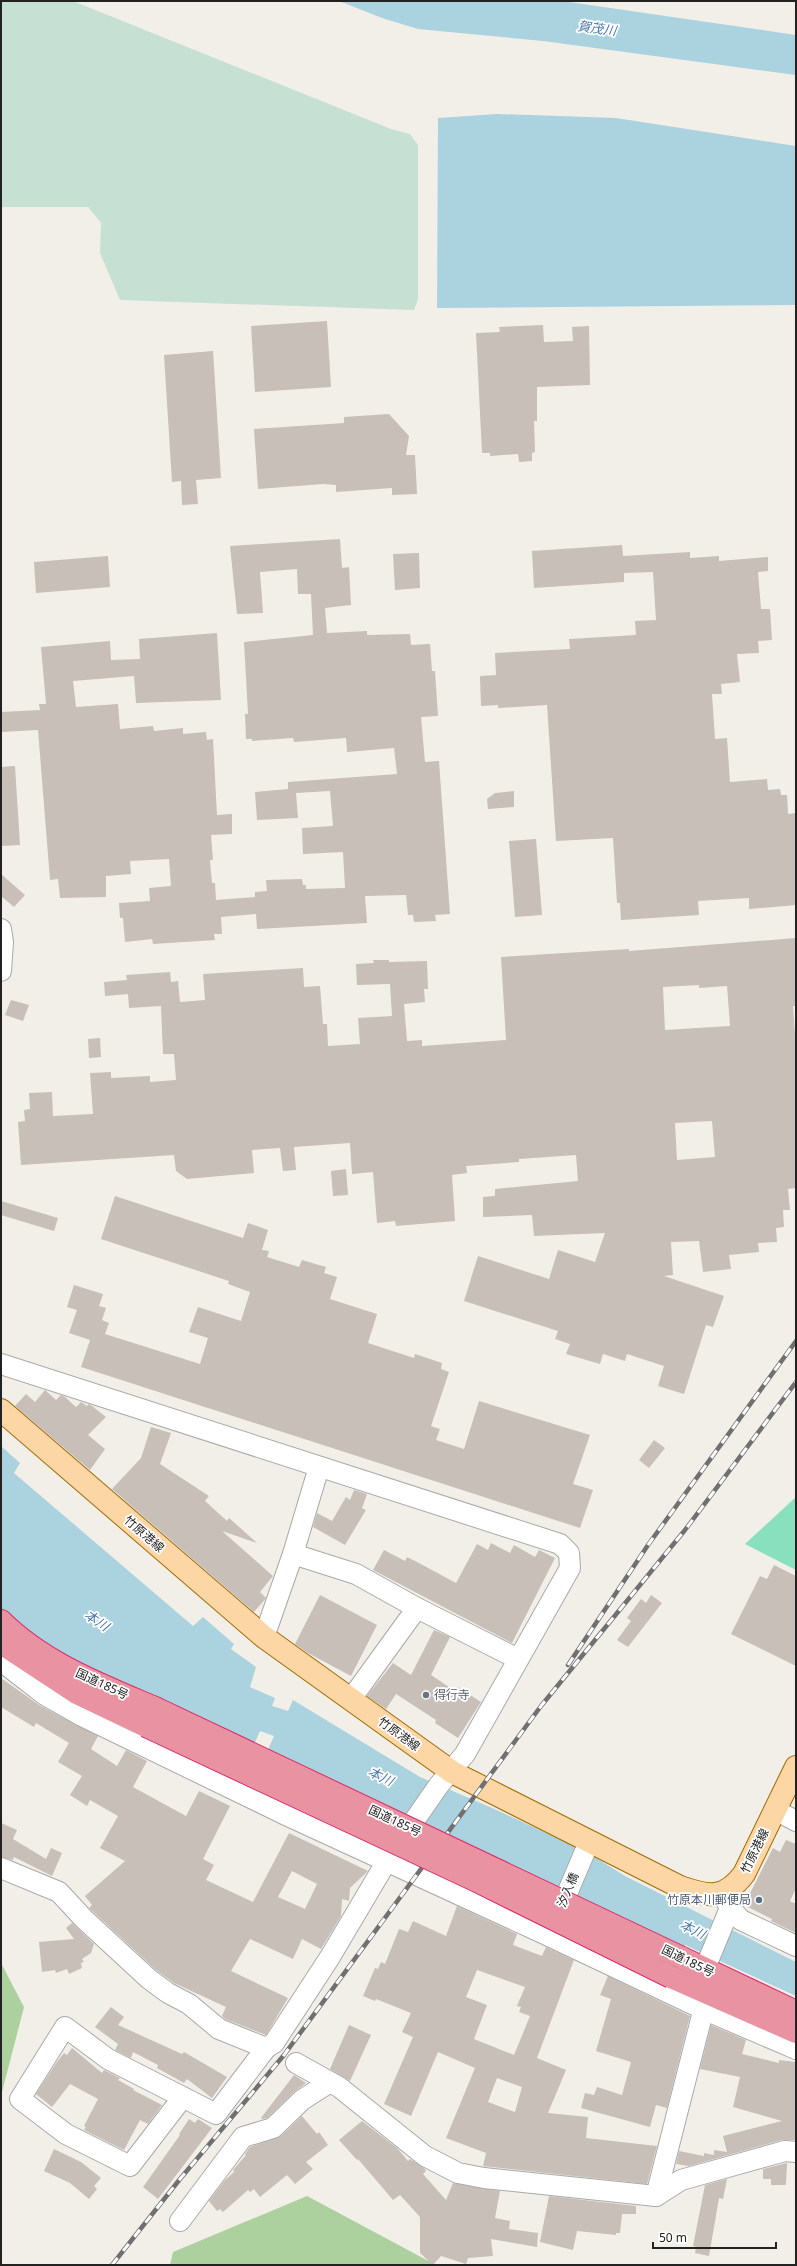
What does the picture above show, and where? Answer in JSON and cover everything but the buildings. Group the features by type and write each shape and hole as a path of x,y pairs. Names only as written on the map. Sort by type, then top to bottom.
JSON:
{"highway":[{"name":"国道185号","path":"5,1646 51,1659 87,1679 169,1715 796,2012"},
{"name":"国道185号","path":"5,1646 77,1693 475,1880 671,1977 706,2001 796,2032"}],"main road":[{"name":"竹原港線","path":"1,1410 264,1637 351,1699 445,1778 586,1847 698,1894 714,1895 725,1907 735,1885 744,1874 796,1767"}],"street":[{"path":"1,929 3,942 1,971"},
{"path":"1,1364 560,1544 569,1553 570,1568 465,1754 445,1778 389,1857 274,2043 266,2048 216,2114 108,2059 65,2027 20,2099 66,2134 130,2166 182,2097"},
{"path":"264,1637 293,1554 319,1467"},
{"path":"293,1554 356,1574 417,1608 518,1660"},
{"path":"351,1699 417,1608"},
{"path":"5,1646 46,1695 82,1716 551,1932 706,2001 796,2049"},
{"path":"775,1810 796,1821"},
{"name":"汐入橋","path":"551,1932 586,1847"},
{"path":"1,1868 59,1892 84,1919 149,1979 168,1993 189,2004 219,2029 266,2048"},
{"path":"708,1961 725,1907 740,1920 796,1946"},
{"path":"656,2196 706,2001"},
{"path":"296,2063 339,2087 425,2156 458,2173 484,2178 656,2196 681,2180 785,2151 796,2152"},
{"path":"180,2221 243,2137 273,2128 302,2100 330,2082"}],"green space":[{"path":"1,1 73,1 391,129 410,134 418,145 418,299 414,310 120,300 100,253 101,223 88,207 1,207"},
{"path":"796,1497 796,1570 745,1544"},
{"path":"1,1963 24,2007 1,2096"},
{"path":"307,2196 436,2265 170,2265 173,2252"}],"water":[{"name":"賀茂川","path":"339,1 562,1 796,35 796,75 543,41 418,29 382,18"},
{"path":"497,114 616,118 796,146 796,305 437,308 438,118"},
{"name":"本川","path":"1,1446 20,1463 14,1473 193,1626 203,1617 234,1644 231,1649 256,1667 250,1687 275,1698 272,1706 288,1711 293,1700 420,1777 490,1807 585,1851 625,1876 796,1962 796,1996 685,1945 680,1957 380,1851 252,1787 274,1736 260,1731 237,1783 1,1654"}],"railway":[{"path":"568,1665 648,1545 796,1341"},
{"path":"112,2265 180,2179 284,2055 541,1706 685,1530 796,1382"}],"place":[{"name":"得行寺","path":"426,1695"},
{"name":"竹原本川郵便局","path":"759,1900"}]}
